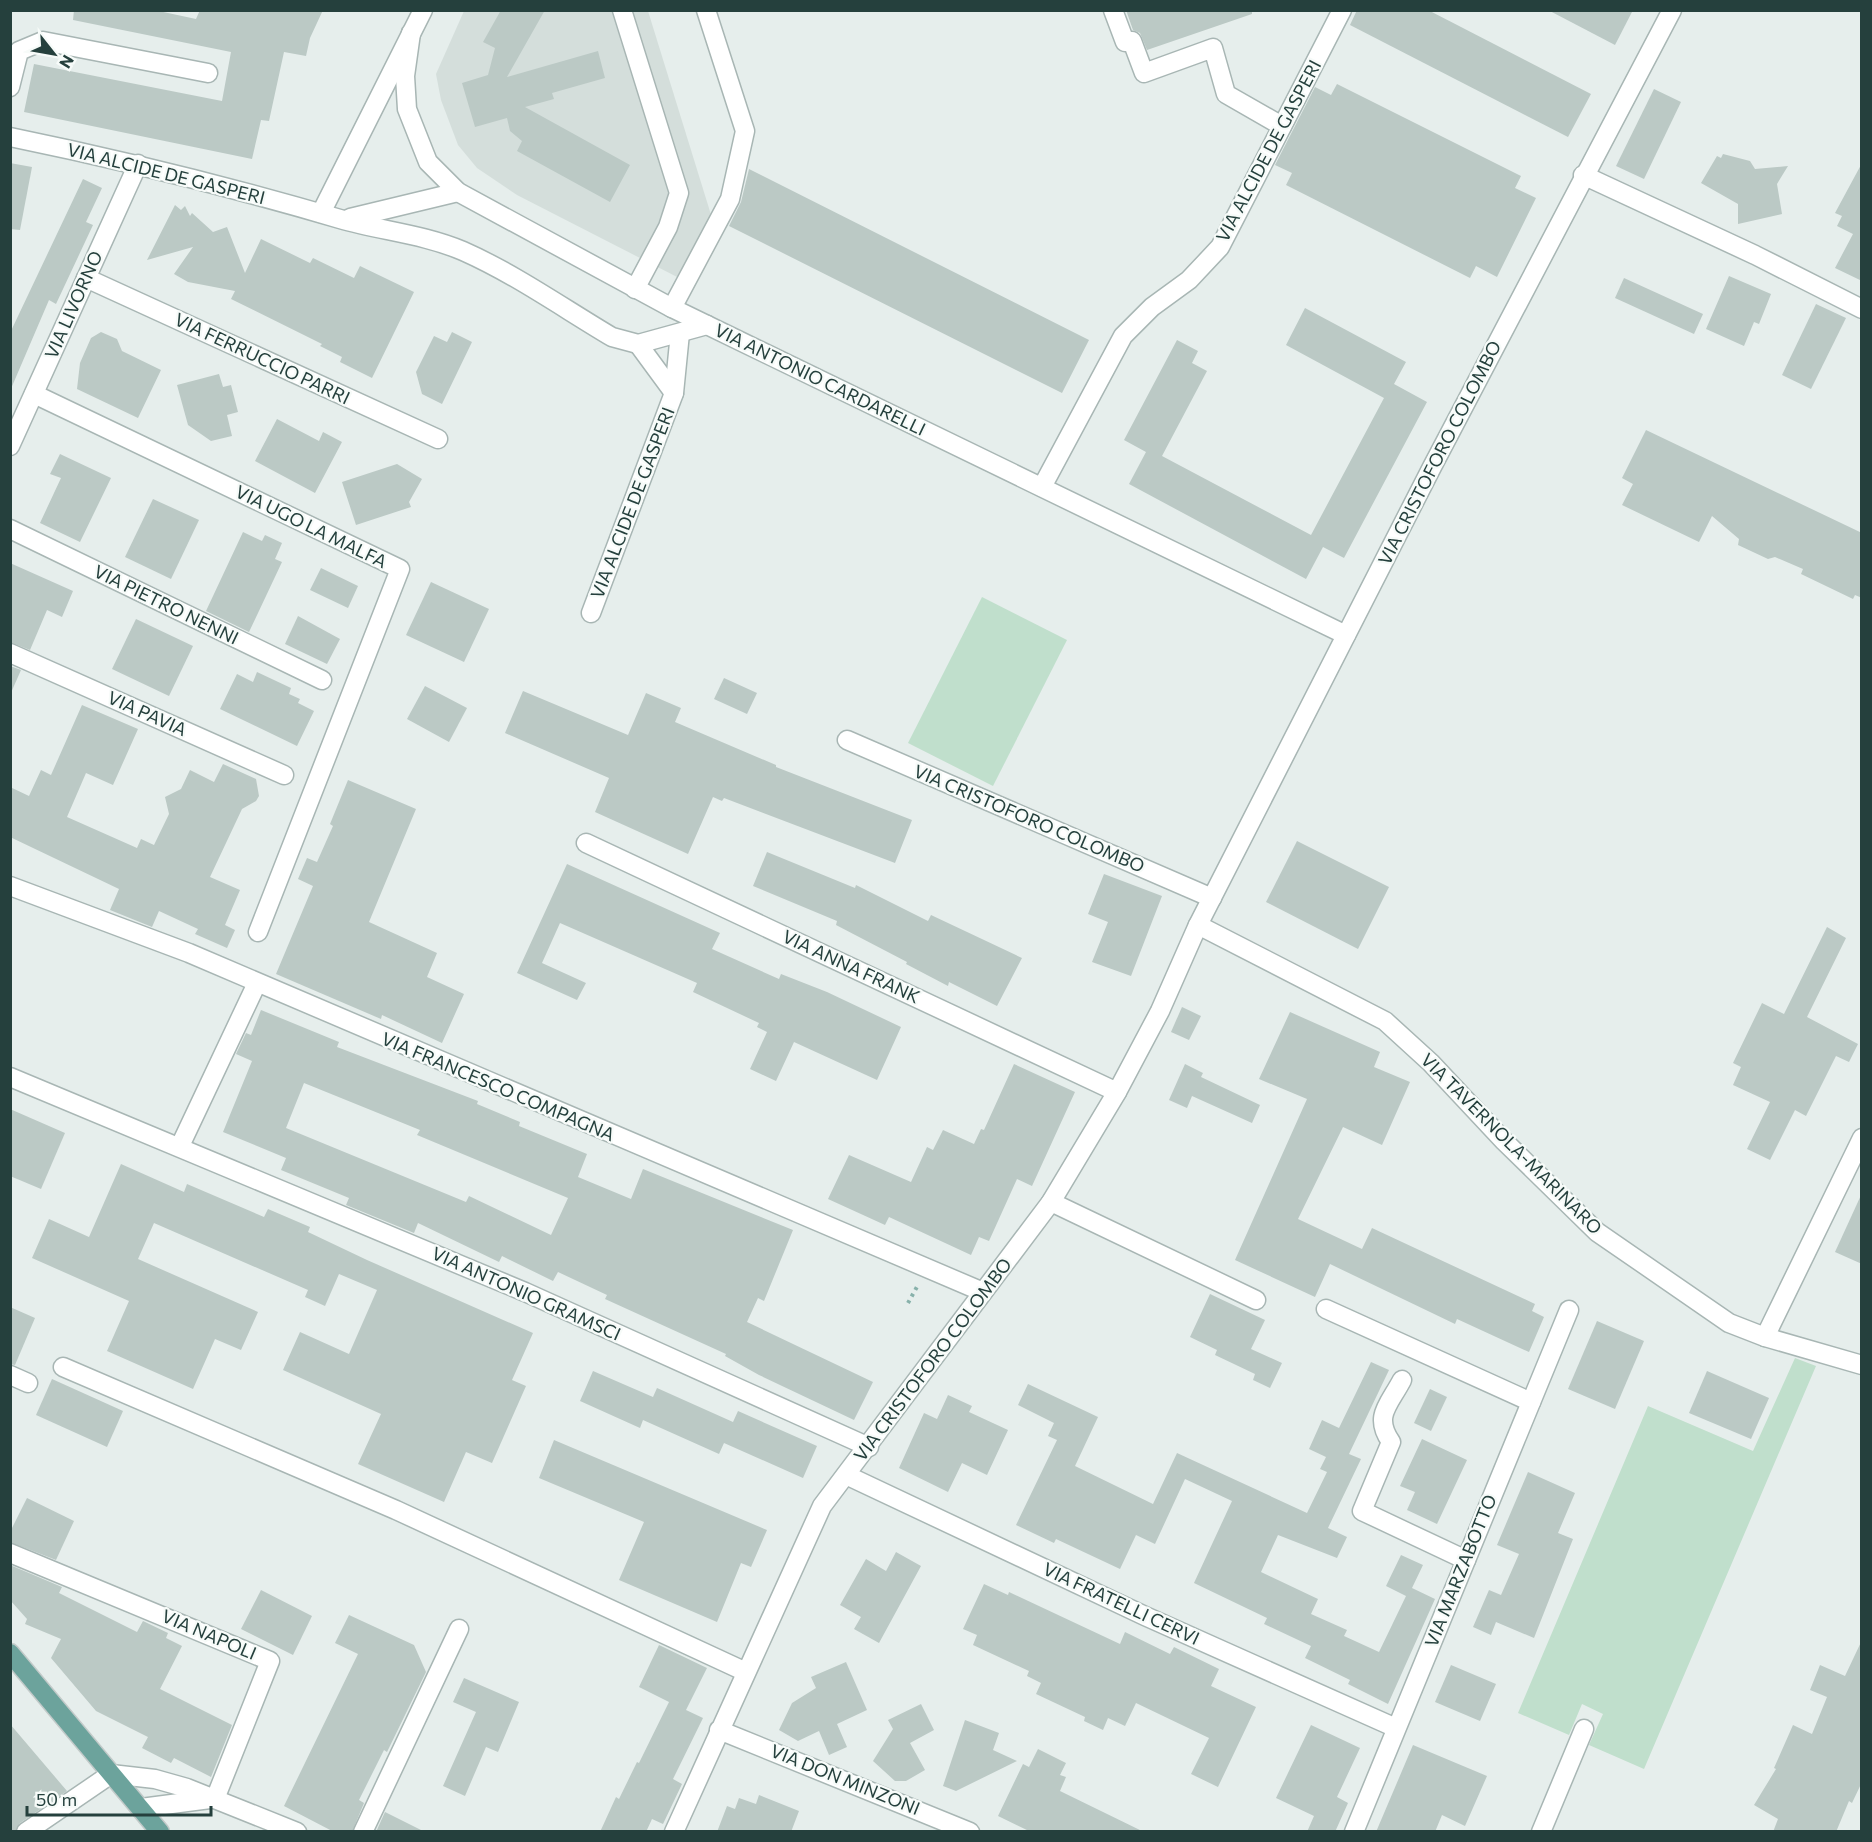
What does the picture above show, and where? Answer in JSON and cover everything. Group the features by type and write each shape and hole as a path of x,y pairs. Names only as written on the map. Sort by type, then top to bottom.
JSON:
{"main road":[{"path":"10,1653 160,1832"}],"street":[{"path":"321,213 423,10"},
{"path":"622,10 679,193 668,227 635,289"},
{"path":"672,308 730,199 745,131 706,10"},
{"path":"1113,10 1125,42 1132,41 1144,73 1213,48 1226,94 1282,126"},
{"name":"VIA ALCIDE DE GASPERI","path":"1042,487 1123,336 1152,308 1190,280 1220,247 1342,10"},
{"name":"VIA CRISTOFORO COLOMBO","path":"674,1832 718,1730 822,1506 869,1447 1051,1202 1117,1092 1160,1011 1197,925 1583,175 1672,10"},
{"name":"VIA ANTONIO CARDARELLI","path":"411,33 405,76 407,109 428,162 458,192 672,308 1346,635"},
{"path":"10,87 18,51 43,41 208,73"},
{"name":"VIA ALCIDE DE GASPERI","path":"10,136 138,164 342,220 422,236 464,252 517,280 612,337 638,345 674,393"},
{"name":"VIA LIVORNO","path":"10,446 138,164"},
{"path":"1583,175 1755,255 1862,309"},
{"path":"342,220 458,192"},
{"name":"VIA FERRUCCIO PARRI","path":"86,278 438,440"},
{"path":"638,345 707,325"},
{"name":"VIA ALCIDE DE GASPERI","path":"591,613 674,393 680,333"},
{"name":"VIA UGO LA MALFA","path":"33,394 400,569 258,932"},
{"name":"VIA PIETRO NENNI","path":"10,529 322,680"},
{"name":"VIA PAVIA","path":"10,652 284,775"},
{"name":"VIA CRISTOFORO COLOMBO","path":"847,740 1212,898"},
{"name":"VIA ANNA FRANK","path":"586,843 1117,1092"},
{"name":"VIA FRANCESCO COMPAGNA","path":"10,886 189,953 983,1292"},
{"name":"VIA TAVERNOLA-MARINARO","path":"1197,925 1385,1021 1431,1063 1504,1141 1597,1232 1729,1323 1862,1365"},
{"path":"180,1146 257,983"},
{"name":"VIA ANTONIO GRAMSCI","path":"10,1077 180,1146 525,1292 869,1447"},
{"path":"1765,1336 1862,1138"},
{"path":"1051,1202 1256,1300"},
{"path":"1326,1309 1531,1402"},
{"name":"VIA MARZABOTTO","path":"1354,1832 1569,1310"},
{"path":"63,1367 396,1510 746,1672"},
{"path":"10,1375 28,1383"},
{"path":"1402,1380 1381,1419 1383,1430 1391,1442 1362,1511 1466,1560"},
{"name":"VIA FRATELLI CERVI","path":"846,1475 1145,1616 1396,1728"},
{"name":"VIA NAPOLI","path":"10,1553 270,1661 215,1799"},
{"path":"363,1832 459,1629"},
{"path":"1541,1832 1584,1729"},
{"name":"VIA DON MINZONI","path":"718,1730 970,1832"},
{"path":"26,1832 111,1774 155,1779 215,1799 297,1832"},
{"path":"141,1808 215,1799"}],"shaded area":[{"path":"464,11 648,11 712,218 681,279 517,195 477,168 458,145 441,100 436,74"}],"green space":[{"path":"982,597 1067,640 993,786 908,743"},
{"path":"1795,1358 1816,1366 1644,1769 1589,1745 1603,1714 1582,1704 1569,1735 1518,1713 1648,1406 1753,1451"}],"building":[{"path":"74,10 154,10 196,19 200,10 323,10 310,38 306,56 284,52 269,121 261,120 252,159 24,112 34,64 222,101 231,52 73,20"},
{"path":"501,10 545,10 507,77 598,51 605,78 552,93 554,99 525,107 630,165 610,202 517,151 522,141 510,131 507,118 475,127 462,83 488,75 495,48 483,42"},
{"path":"1126,10 1252,10 1252,14 1147,50 1140,33 1133,30"},
{"path":"1357,10 1428,10 1591,94 1568,137 1350,25"},
{"path":"1548,10 1633,10 1615,45"},
{"path":"1337,84 1521,176 1515,188 1536,198 1497,277 1476,266 1470,278 1286,185 1292,173 1275,165 1315,87 1331,95"},
{"path":"1654,89 1681,102 1644,179 1616,166"},
{"path":"1723,154 1750,161 1755,169 1788,166 1777,184 1782,214 1738,224 1738,204 1701,183 1717,156 1721,158"},
{"path":"10,163 32,167 20,230 10,229"},
{"path":"1862,163 1862,281 1835,268 1853,234 1837,226 1842,216 1835,213"},
{"path":"749,169 1089,340 1062,393 729,226 741,202"},
{"path":"83,179 102,188 86,222 93,225 56,304 49,300 10,391 10,333"},
{"path":"175,205 181,210 185,206 190,216 192,213 213,232 227,227 245,273 261,239 310,263 313,258 354,278 360,266 414,292 372,378 340,362 342,357 320,346 322,344 231,299 235,291 188,282 174,274 193,247 147,260"},
{"path":"1729,276 1771,294 1759,324 1754,322 1744,346 1706,329"},
{"path":"1624,278 1703,314 1694,334 1615,298"},
{"path":"1816,304 1846,318 1811,389 1782,375"},
{"path":"1305,308 1406,362 1394,384 1427,402 1344,558 1323,547 1306,579 1129,484 1146,452 1124,440 1177,340 1198,351 1192,363 1207,371 1162,456 1311,535 1384,398 1286,345"},
{"path":"101,332 117,339 122,351 161,370 138,418 77,389 80,363 91,338"},
{"path":"452,332 472,342 442,404 422,394 416,372 434,336 447,342"},
{"path":"219,374 223,387 231,385 238,412 227,415 232,436 211,441 188,425 177,385"},
{"path":"277,419 319,441 323,432 342,442 315,493 255,461"},
{"path":"1646,430 1862,533 1862,598 1855,595 1853,599 1801,574 1803,569 1775,557 1768,559 1738,545 1739,539 1712,516 1699,542 1622,505 1633,484 1622,478"},
{"path":"60,454 111,478 80,542 40,523 61,478 50,474"},
{"path":"397,464 422,479 409,502 411,507 356,525 342,482"},
{"path":"153,499 199,520 171,579 125,557"},
{"path":"243,532 262,541 265,535 282,543 275,559 282,562 249,632 206,611"},
{"path":"10,563 73,591 62,617 47,610 30,650 10,642"},
{"path":"321,568 358,586 348,608 310,590"},
{"path":"431,582 489,609 464,662 406,635"},
{"path":"298,616 340,639 327,664 285,644"},
{"path":"136,619 193,646 169,696 112,669"},
{"path":"10,666 21,670 10,695"},
{"path":"257,672 291,688 289,694 300,699 298,703 314,711 297,746 220,709 237,674 253,682"},
{"path":"724,678 757,693 747,714 714,699"},
{"path":"425,686 467,708 449,742 407,719"},
{"path":"523,691 628,735 646,693 681,708 675,722 776,765 776,767 912,820 895,863 724,798 722,801 713,797 688,854 595,812 609,778 505,733"},
{"path":"82,705 138,729 113,785 86,773 67,817 137,848 141,839 154,845 169,814 165,797 181,789 190,770 214,782 223,764 256,779 259,796 256,801 242,809 210,877 240,890 225,925 235,930 227,948 195,934 198,929 159,911 152,927 110,910 119,889 10,837 10,787 29,796 41,770 51,775"},
{"path":"348,780 416,809 369,922 437,953 427,977 464,994 442,1043 382,1015 381,1019 276,974 313,886 298,879 307,858 317,862 333,826 330,824"},
{"path":"1297,841 1389,887 1358,949 1266,902"},
{"path":"767,852 855,888 856,885 928,921 931,915 1022,958 997,1006 949,982 948,986 906,964 907,962 836,925 837,921 753,886"},
{"path":"567,864 720,933 712,949 779,979 781,974 827,992 901,1027 877,1080 794,1042 776,1081 750,1069 767,1032 757,1027 759,1023 693,992 697,983 560,923 542,963 586,983 577,1000 517,973"},
{"path":"1104,874 1162,896 1131,976 1092,962 1108,922 1088,914"},
{"path":"1827,927 1846,938 1807,1017 1858,1044 1849,1062 1836,1056 1806,1116 1795,1110 1770,1160 1747,1149 1770,1102 1733,1085 1741,1067 1733,1063 1762,1003 1784,1014"},
{"path":"1182,1007 1201,1016 1189,1040 1171,1032"},
{"path":"261,1010 339,1042 337,1047 478,1101 477,1104 520,1122 519,1126 587,1154 578,1177 631,1199 643,1169 793,1230 764,1301 758,1298 747,1322 873,1382 854,1420 759,1375 725,1356 726,1354 605,1299 607,1295 558,1272 553,1281 502,1256 499,1262 418,1223 414,1233 346,1205 349,1198 281,1170 286,1158 223,1132 252,1061 236,1054 246,1033 251,1035","holes":["304,1083 420,1130 417,1135 568,1198 551,1235 469,1196 466,1202 286,1128"]},
{"path":"1290,1012 1380,1052 1374,1067 1410,1082 1382,1145 1343,1127 1298,1219 1362,1249 1372,1228 1535,1304 1532,1311 1544,1317 1529,1352 1457,1319 1455,1324 1330,1264 1315,1297 1235,1260 1307,1099 1259,1079"},
{"path":"1014,1064 1075,1092 1032,1186 1017,1179 989,1241 979,1237 971,1255 889,1217 885,1225 828,1199 849,1155 911,1182 927,1147 933,1150 943,1130 974,1144 981,1129 984,1130"},
{"path":"1185,1064 1203,1073 1201,1077 1260,1105 1252,1123 1192,1096 1187,1108 1169,1100"},
{"path":"10,1109 65,1133 41,1189 10,1176"},
{"path":"121,1164 184,1192 187,1184 264,1217 268,1209 310,1227 308,1232 367,1260 533,1333 512,1380 526,1386 492,1463 466,1452 444,1502 358,1464 381,1414 283,1370 300,1332 349,1354 377,1290 339,1274 325,1306 305,1297 308,1290 154,1223 138,1259 258,1312 241,1350 215,1339 193,1389 107,1351 129,1301 32,1258 49,1219 89,1237"},
{"path":"1862,1193 1862,1264 1835,1252"},
{"path":"1210,1294 1265,1320 1251,1349 1282,1363 1270,1388 1253,1380 1255,1374 1215,1355 1217,1350 1190,1337"},
{"path":"10,1307 35,1318 15,1365 10,1364"},
{"path":"1597,1321 1644,1341 1615,1409 1568,1389"},
{"path":"1371,1362 1389,1370 1349,1454 1361,1459 1328,1528 1347,1537 1337,1558 1278,1535 1261,1572 1318,1599 1311,1614 1347,1630 1344,1636 1379,1652 1406,1596 1386,1586 1401,1555 1423,1565 1412,1588 1435,1599 1388,1704 1348,1684 1350,1680 1305,1658 1311,1646 1264,1624 1267,1618 1194,1583 1232,1501 1185,1479 1155,1544 1136,1535 1120,1569 1056,1539 1054,1543 1016,1525 1057,1440 1048,1436 1054,1423 1018,1405 1028,1384 1098,1417 1075,1466 1153,1504 1177,1453 1307,1513 1327,1472 1320,1469 1326,1457 1309,1449 1322,1420 1339,1428"},
{"path":"593,1371 653,1397 657,1388 733,1422 738,1411 817,1446 803,1478 724,1443 719,1454 643,1420 640,1428 580,1401"},
{"path":"1707,1371 1769,1398 1751,1439 1689,1413"},
{"path":"52,1379 123,1411 107,1447 36,1415"},
{"path":"1430,1389 1447,1397 1431,1431 1414,1423"},
{"path":"948,1395 972,1406 969,1412 1008,1430 987,1475 962,1463 948,1492 899,1468 924,1413 937,1419"},
{"path":"1422,1439 1467,1460 1437,1524 1407,1510 1415,1492 1400,1486"},
{"path":"554,1440 767,1530 751,1567 741,1563 717,1622 619,1580 644,1522 539,1478"},
{"path":"1528,1472 1575,1493 1558,1533 1573,1539 1534,1638 1496,1622 1491,1635 1473,1627 1489,1590 1501,1595 1519,1554 1497,1545"},
{"path":"27,1498 74,1521 56,1560 10,1542 10,1532"},
{"path":"896,1552 921,1566 879,1643 854,1629 861,1617 840,1605 866,1559 886,1571"},
{"path":"10,1565 62,1587 59,1593 137,1632 143,1621 168,1633 166,1638 182,1646 160,1689 232,1725 211,1777 174,1758 171,1763 142,1748 148,1737 96,1711 51,1658 61,1639 25,1624 27,1619 10,1600"},
{"path":"984,1584 1008,1595 1009,1592 1120,1644 1125,1632 1170,1654 1174,1647 1219,1669 1211,1686 1256,1707 1218,1787 1191,1774 1209,1738 1136,1703 1125,1726 1108,1718 1103,1730 1084,1721 1085,1717 1036,1694 1041,1683 1027,1676 1029,1671 973,1645 977,1635 963,1629"},
{"path":"261,1590 312,1616 293,1655 241,1629"},
{"path":"349,1615 414,1645 426,1672 387,1752 384,1750 359,1800 364,1803 352,1832 334,1832 284,1806 358,1654 335,1643"},
{"path":"1862,1640 1862,1782 1852,1803 1849,1801 1836,1832 1773,1832 1778,1819 1754,1805 1776,1769 1774,1768 1793,1725 1812,1734 1827,1697 1810,1690 1820,1665 1845,1676"},
{"path":"659,1645 707,1668 686,1710 703,1718 673,1779 682,1784 663,1824 652,1819 646,1832 600,1832 616,1797 619,1799 669,1702 639,1687"},
{"path":"846,1662 867,1710 837,1724 847,1747 829,1755 819,1731 798,1741 779,1730 792,1703 816,1688 811,1677"},
{"path":"1451,1665 1496,1684 1480,1721 1435,1702"},
{"path":"464,1678 519,1702 498,1752 486,1747 465,1796 443,1786 476,1712 453,1702"},
{"path":"921,1704 934,1730 910,1743 925,1770 906,1781 895,1781 873,1761 893,1729 888,1720"},
{"path":"965,1720 999,1733 993,1750 1017,1761 956,1791 943,1786"},
{"path":"10,1724 67,1791 20,1823 15,1832 10,1832"},
{"path":"1311,1725 1360,1748 1337,1797 1348,1803 1335,1832 1307,1832 1314,1816 1276,1798"},
{"path":"1413,1745 1487,1776 1465,1826 1442,1815 1435,1832 1376,1832"},
{"path":"1038,1749 1066,1763 1060,1775 1066,1777 1060,1791 1144,1832 1031,1832 998,1816 1023,1764 1029,1767"},
{"path":"759,1795 799,1811 791,1832 717,1832 727,1806 735,1809 739,1798 756,1804"},
{"path":"385,1812 425,1832 376,1832"}]}
